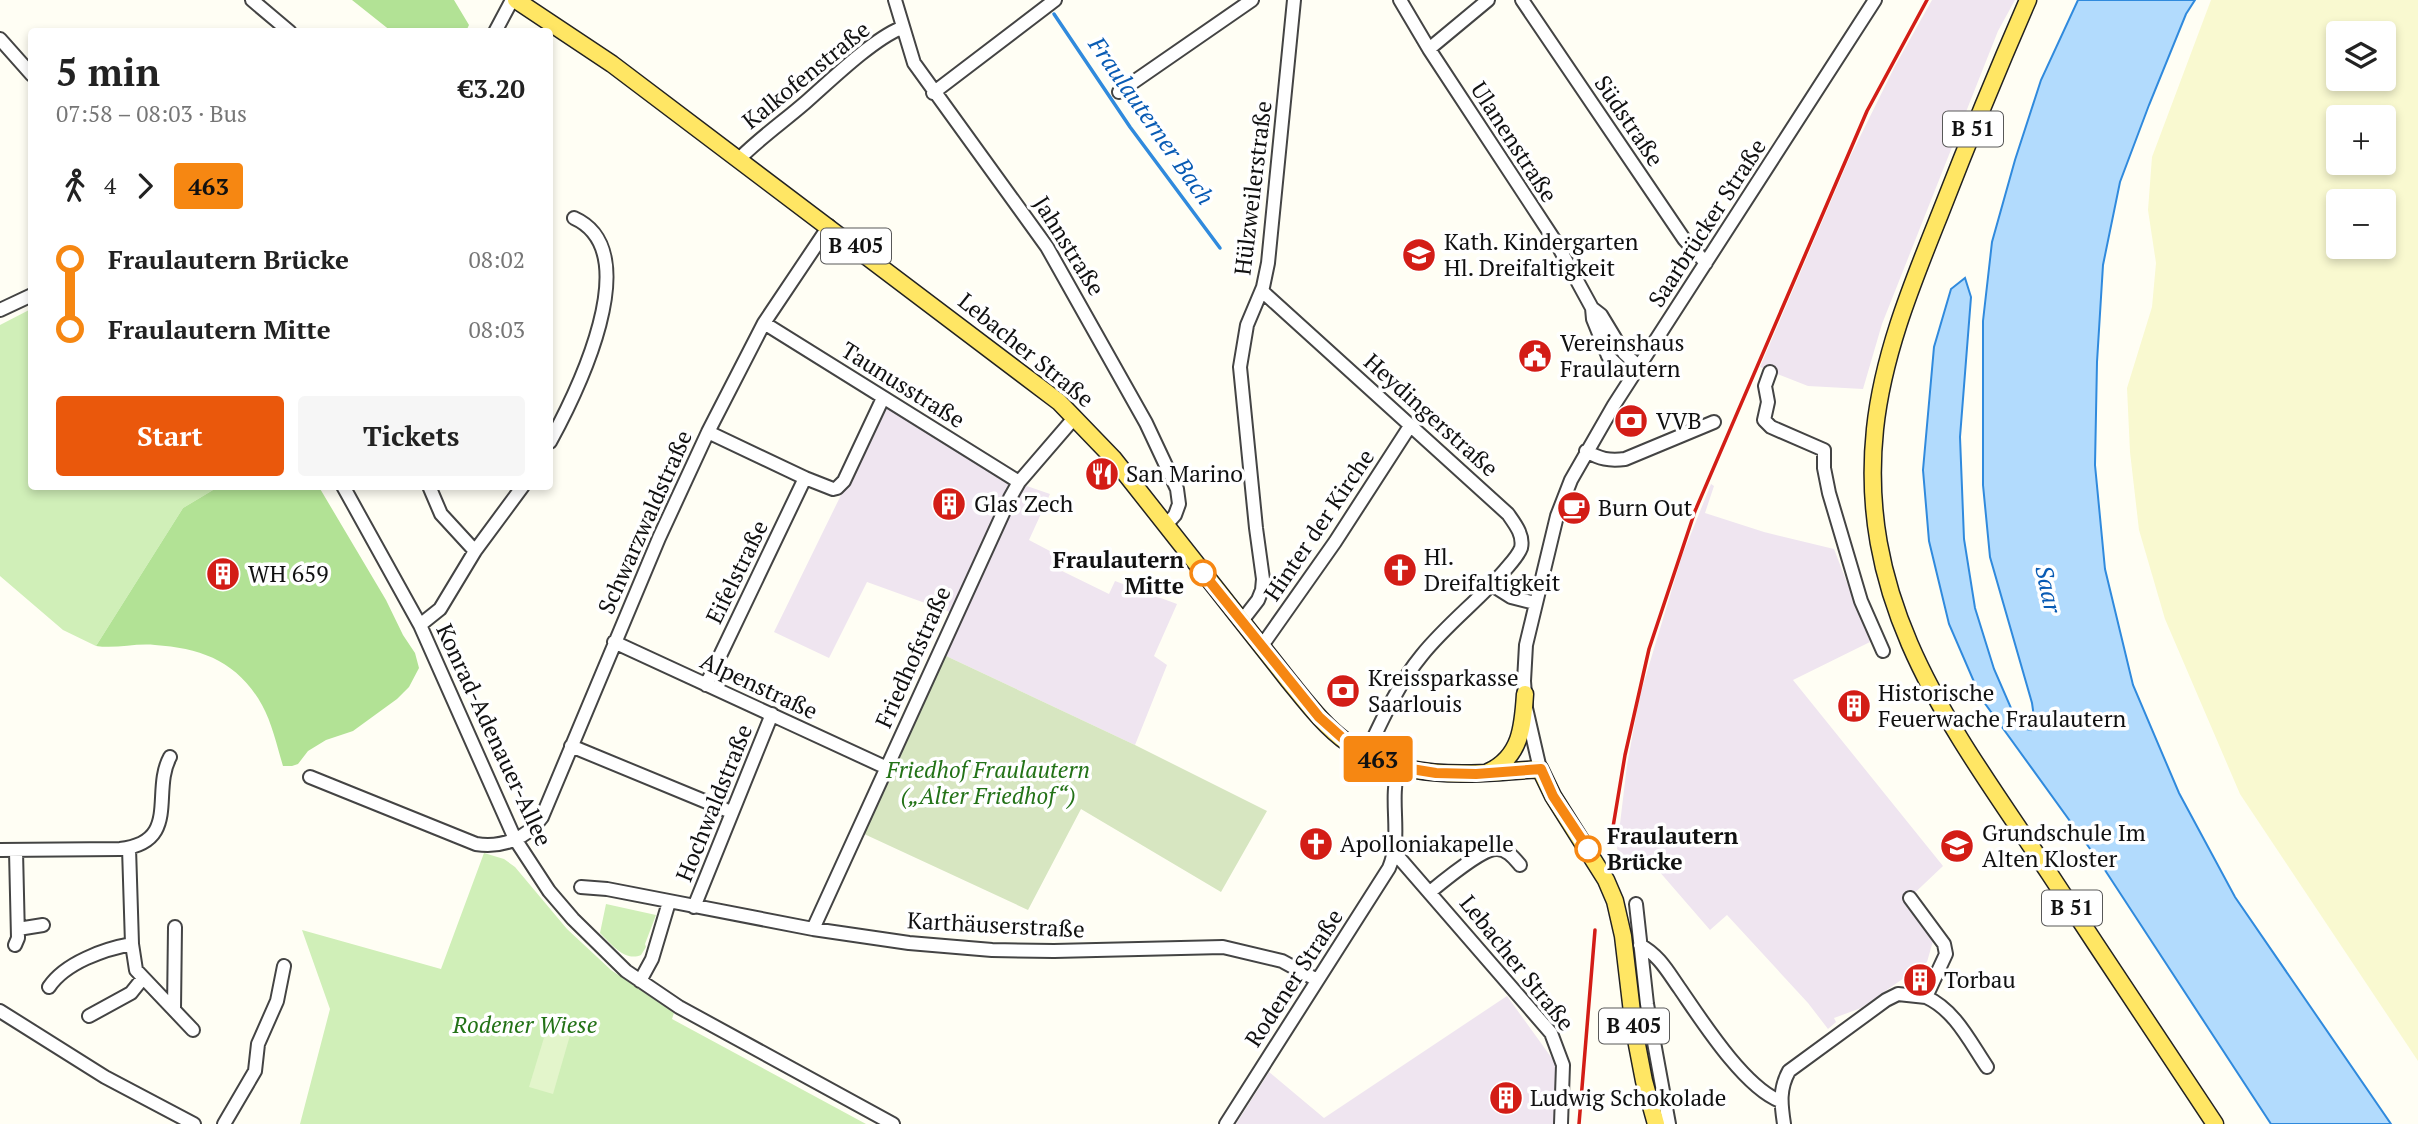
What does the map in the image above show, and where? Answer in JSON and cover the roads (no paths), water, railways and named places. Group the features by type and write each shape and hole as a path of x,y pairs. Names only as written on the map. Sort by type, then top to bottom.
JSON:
{"main road":[{"name":"Lebacher Straße","path":"514,0 612,64 1034,381 1075,416 1113,458 1319,717 1348,743 1366,754 1399,767"},
{"name":"B 51","path":"2028,0 1976,121 1922,260 1888,360 1874,443 1874,486 1879,545 1904,633 1930,690 2215,1124"},
{"path":"1486,773 1497,768 1520,740 1525,694"},
{"name":"B 405","path":"1399,767 1436,773 1541,769 1553,796 1606,880 1615,901 1622,927 1634,1029 1656,1124"}],"street":[{"path":"252,0 285,28"},
{"path":"497,28 514,0"},
{"name":"Jahnstraße","path":"894,0 914,64 1047,247 1140,412 1177,489 1179,504 1175,515 1166,526"},
{"path":"933,93 1055,0"},
{"path":"1119,92 1252,0"},
{"name":"Hülzweilerstraße","path":"1241,622 1258,600 1263,579 1240,384 1242,346 1247,325 1262,291 1268,263 1294,0"},
{"name":"Ulanenstraße","path":"1400,0 1429,49 1557,244 1592,307 1601,315 1624,352 1639,367"},
{"path":"1429,49 1488,0"},
{"name":"Südstraße","path":"1522,0 1684,239 1706,263"},
{"name":"Saarbrücker Straße","path":"1541,769 1532,740 1525,694 1526,645 1563,501 1586,451 1631,378 1875,0"},
{"name":"Kalkofenstraße","path":"739,159 760,138 837,75 901,28"},
{"path":"0,39 28,70"},
{"path":"553,436 577,386 595,339 603,313 606,290 601,245 589,226 574,218"},
{"name":"Schwarzwaldstraße","path":"515,839 531,830 542,817 614,642 708,432 764,323 829,226"},
{"name":"Heydingerstraße","path":"1262,291 1508,514 1518,528 1521,540 1520,550 1492,585 1412,667 1366,754"},
{"path":"0,310 28,297"},
{"name":"Ulanenstraße","path":"1592,307 1593,319 1608,356 1631,378"},
{"name":"Taunusstraße","path":"764,323 1019,482"},
{"path":"1770,372 1765,386 1768,402 1764,420 1771,427 1825,450 1824,468 1829,493 1861,601 1883,651"},
{"path":"708,432 828,489 838,488 844,481 883,398"},
{"name":"Friedhofstraße","path":"813,929 976,567 1019,482 1075,416"},
{"path":"1586,451 1600,459 1625,458 1714,422"},
{"name":"Hinter der Kirche","path":"1261,647 1335,542 1410,426"},
{"name":"Eifelstraße","path":"706,685 805,478"},
{"name":"Konrad-Adenauer-Allee","path":"345,490 420,625 515,839 543,882 573,919 597,945 640,981 679,1007 892,1124"},
{"path":"431,490 441,514 475,551"},
{"path":"420,625 440,609 475,551 520,490"},
{"path":"1492,585 1511,597 1535,603"},
{"name":"Alpenstraße","path":"614,642 887,768"},
{"name":"Hochwaldstraße","path":"694,907 772,714"},
{"path":"571,746 731,812"},
{"path":"0,850 129,848 146,840 162,816 163,774 170,757"},
{"path":"1395,853 1394,793 1399,767"},
{"path":"310,777 476,844 495,845 515,839"},
{"path":"129,848 131,944 136,970 193,1030"},
{"name":"Lebacher Straße","path":"1430,892 1485,852 1496,848 1507,852 1520,865"},
{"path":"15,945 18,939 16,851"},
{"name":"Lebacher Straße","path":"1395,853 1551,1033 1563,1065 1561,1124"},
{"name":"Rodener Straße","path":"1226,1124 1363,911 1395,853"},
{"name":"Karthäuserstraße","path":"581,887 606,889 813,929 909,943 992,950 1054,951 1223,947 1282,961 1317,980"},
{"path":"1910,898 1944,944 1946,954 1926,997"},
{"path":"640,981 652,959 669,902"},
{"path":"1636,904 1647,1004 1669,1124"},
{"path":"18,929 43,925"},
{"path":"174,1009 175,927"},
{"path":"49,987 54,980 96,953 131,944"},
{"path":"1640,946 1659,959 1724,1050 1759,1088 1771,1098 1780,1101"},
{"path":"224,1124 255,1071 258,1044 277,1001 284,966"},
{"path":"89,1016 131,993 143,978"},
{"path":"1784,1124 1780,1101 1789,1071 1898,994 1926,997 1938,1002 1949,1012 1987,1067"},
{"path":"0,1011 105,1077 194,1124"}],"water":[{"name":"Saar","path":"2078,0 2195,0 2186,14 2120,182 2103,265 2097,362 2095,465 2105,569 2133,685 2179,793 2235,897 2391,1124 2271,1124 2101,864 1981,698 1949,624 1929,541 1923,470 1934,347 1951,289 1965,278 1971,297 1960,437 1964,539 1975,608 1994,669 2017,722 2023,728 2031,730 2035,724 2032,703 1990,557 1983,485 1983,321 1992,242 2015,160 2041,80"}],"waterway":[{"name":"Fraulauterner Bach","path":"1054,14 1130,127 1220,248"}],"railway":[{"path":"1613,827 1625,755 1649,649 1695,511 1867,111 1927,0"},
{"path":"1579,1124 1595,930"}],"place":[{"name":"Kath. Kindergarten Hl. Dreifaltigkeit","path":"1419,255"},
{"name":"Vereinshaus Fraulautern","path":"1535,356"},
{"name":"VVB","path":"1631,421"},
{"name":"San Marino","path":"1102,474"},
{"name":"Glas Zech","path":"949,504"},
{"name":"Burn Out","path":"1574,508"},
{"name":"Hl. Dreifaltigkeit","path":"1400,570"},
{"name":"Fraulautern Mitte","path":"1203,573"},
{"name":"WH 659","path":"223,574"},
{"name":"Kreissparkasse Saarlouis","path":"1343,691"},
{"name":"Historische Feuerwache Fraulautern","path":"1854,706"},
{"name":"Apolloniakapelle","path":"1316,844"},
{"name":"Grundschule Im Alten Kloster","path":"1957,846"},
{"name":"Fraulautern Brücke","path":"1588,849"},
{"name":"Torbau","path":"1920,980"},
{"name":"Ludwig Schokolade","path":"1506,1098"}],"park label":[{"name":"Friedhof Fraulautern („Alter Friedhof“)","path":"988,783"},
{"name":"Rodener Wiese","path":"525,1025"}]}
